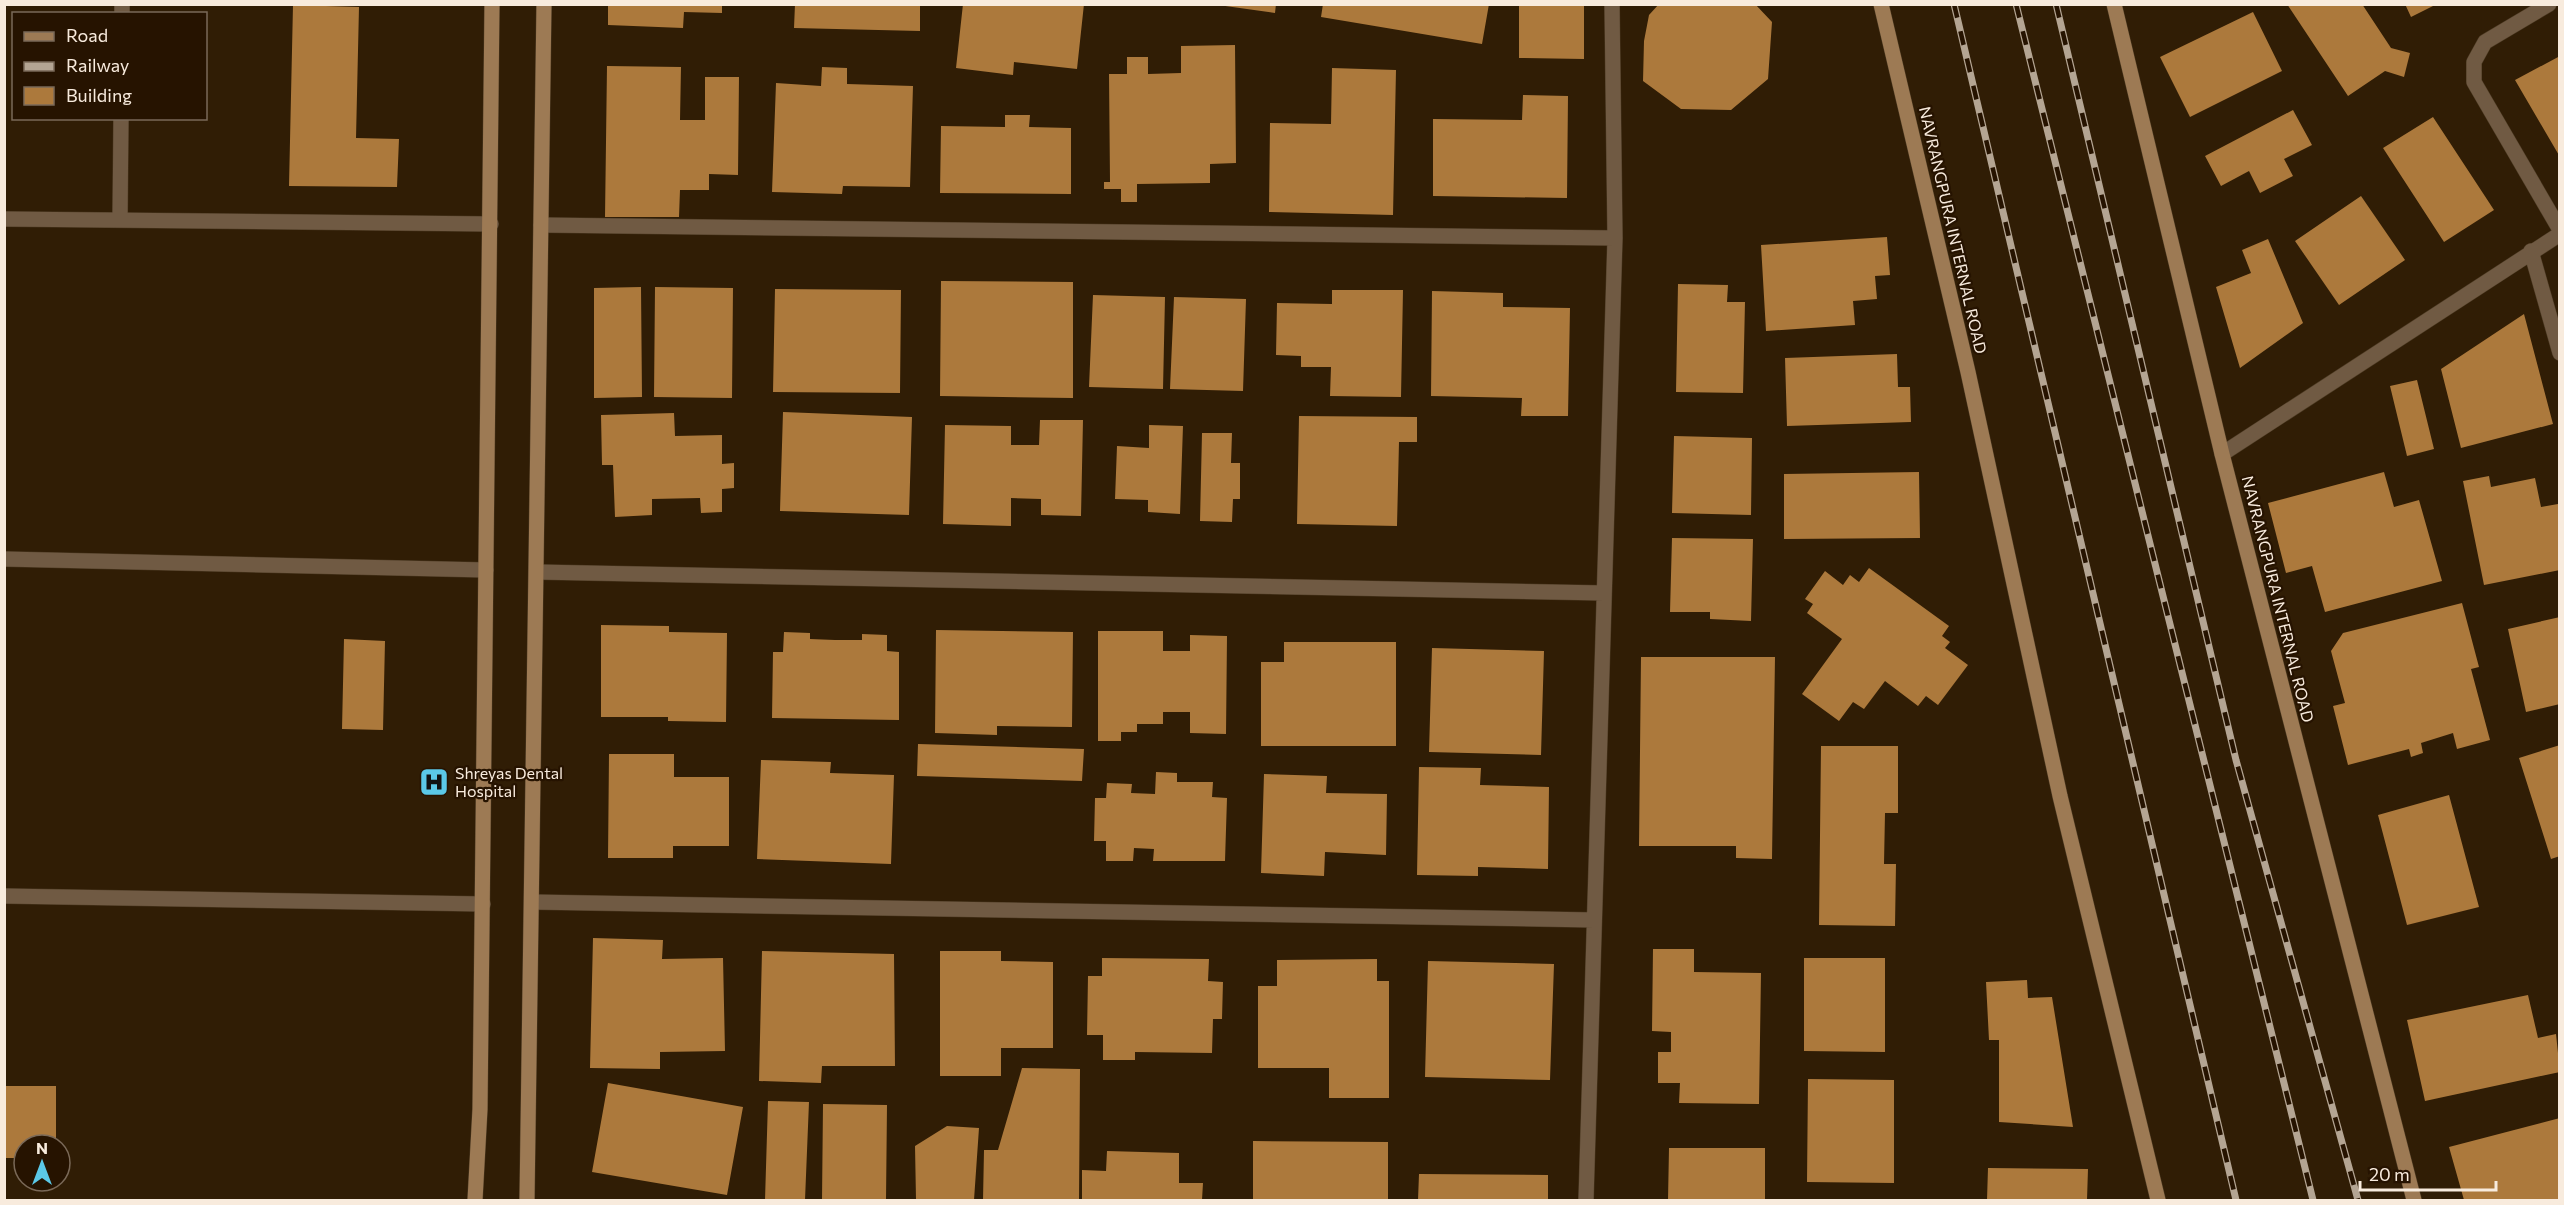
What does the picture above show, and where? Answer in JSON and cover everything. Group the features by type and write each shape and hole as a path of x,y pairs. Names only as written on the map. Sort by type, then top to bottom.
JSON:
{"street":[{"path":"475,1200 480,1109 483,903 492,4"},
{"path":"527,1200 544,4"},
{"path":"1586,1200 1615,238 1612,4"},
{"name":"NAVRANGPURA INTERNAL ROAD","path":"1881,4 1968,372 2060,796 2158,1200"},
{"name":"NAVRANGPURA INTERNAL ROAD","path":"2114,4 2222,454 2414,1200"},
{"path":"2222,454 2559,232 2474,82 2474,62 2485,42 2549,4"},
{"path":"120,219 121,120"},
{"path":"4,219 491,224"},
{"path":"542,225 1615,238"},
{"path":"2531,251 2559,353"},
{"path":"4,559 486,570"},
{"path":"537,572 1604,593"},
{"path":"4,896 483,903"},
{"path":"532,902 1594,920"}],"building":[{"path":"608,4 722,4 722,13 684,12 683,28 608,25"},
{"path":"795,4 920,4 920,31 794,28"},
{"path":"963,4 1084,4 1077,69 1014,62 1013,75 956,68"},
{"path":"1211,4 1276,4 1275,13"},
{"path":"1323,4 1489,4 1482,44 1321,17"},
{"path":"1519,4 1584,4 1584,59 1519,58"},
{"path":"1659,4 1755,4 1772,22 1768,79 1731,110 1681,109 1643,81 1644,41 1649,15"},
{"path":"2287,4 2362,4 2391,48 2410,53 2404,77 2385,71 2348,96"},
{"path":"2405,4 2437,4 2411,17"},
{"path":"293,5 359,7 356,138 399,139 397,187 289,186"},
{"path":"2253,12 2282,71 2190,117 2160,57"},
{"path":"1235,45 1236,163 1210,164 1210,183 1137,184 1137,202 1121,202 1121,189 1104,189 1104,182 1110,182 1109,74 1127,74 1127,57 1148,57 1148,74 1181,73 1181,46"},
{"path":"2560,56 2560,157 2515,80"},
{"path":"607,66 681,67 680,120 705,120 705,77 739,77 738,175 709,174 709,190 680,190 679,217 605,217"},
{"path":"822,67 847,68 847,84 913,86 910,187 843,186 842,194 772,192 776,83 821,86"},
{"path":"1332,68 1396,70 1393,215 1269,212 1270,123 1331,124"},
{"path":"1523,95 1568,96 1567,198 1433,196 1433,119 1522,120"},
{"path":"2293,110 2312,145 2284,159 2293,176 2260,193 2249,171 2221,186 2205,156"},
{"path":"1005,115 1030,115 1029,127 1071,128 1071,194 940,193 941,126 1005,127"},
{"path":"2433,117 2494,210 2444,242 2383,148"},
{"path":"2361,196 2405,260 2339,305 2295,241"},
{"path":"1887,237 1890,275 1875,276 1877,299 1853,301 1855,325 1766,331 1761,245"},
{"path":"2268,239 2303,323 2240,368 2216,287 2251,273 2242,250"},
{"path":"941,281 1073,282 1073,398 940,396"},
{"path":"1678,284 1728,285 1727,302 1745,302 1743,393 1676,392"},
{"path":"641,287 642,397 594,398 594,288"},
{"path":"655,287 733,288 732,398 654,397"},
{"path":"775,289 901,290 900,393 773,392"},
{"path":"1332,290 1403,290 1401,397 1330,396 1331,367 1301,367 1301,356 1276,355 1277,303 1332,304"},
{"path":"1432,291 1503,293 1503,307 1570,308 1568,416 1521,416 1522,398 1431,396"},
{"path":"1093,295 1165,297 1163,389 1089,387"},
{"path":"1174,297 1246,299 1243,391 1170,389"},
{"path":"2524,314 2553,424 2461,448 2441,369"},
{"path":"1897,354 1898,387 1910,387 1911,422 1787,426 1785,358"},
{"path":"2417,380 2434,449 2407,456 2390,386"},
{"path":"783,412 912,417 909,515 780,511"},
{"path":"674,413 675,436 722,435 722,464 734,463 734,488 722,489 722,512 701,513 700,498 652,499 652,515 615,517 613,465 602,465 601,415"},
{"path":"1299,416 1417,417 1417,442 1399,442 1397,526 1297,524"},
{"path":"1040,420 1083,420 1081,516 1041,515 1041,499 1011,498 1011,526 943,524 945,425 1011,426 1011,445 1039,445"},
{"path":"1149,425 1183,426 1180,514 1148,512 1148,500 1115,499 1117,446 1149,448"},
{"path":"1202,433 1232,433 1231,463 1240,463 1240,499 1233,499 1232,522 1200,521"},
{"path":"1674,436 1752,438 1751,515 1672,513"},
{"path":"1919,472 1920,538 1784,539 1784,474"},
{"path":"2384,472 2394,507 2419,500 2442,581 2325,612 2312,566 2286,573 2268,503"},
{"path":"2489,476 2491,487 2535,478 2541,507 2558,504 2560,570 2484,585 2463,481"},
{"path":"1672,538 1753,539 1751,621 1710,619 1710,612 1670,612"},
{"path":"1869,568 1949,626 1942,636 1950,642 1945,648 1968,665 1938,705 1926,696 1918,706 1885,681 1864,709 1853,702 1839,721 1802,694 1842,639 1807,613 1813,604 1805,599 1825,571 1843,585 1850,575 1859,582"},
{"path":"2462,603 2479,667 2471,669 2490,740 2457,749 2453,733 2421,743 2423,753 2411,757 2409,749 2348,765 2333,706 2345,703 2331,651 2343,633"},
{"path":"2560,617 2560,704 2526,712 2508,629"},
{"path":"601,625 669,626 669,632 727,633 726,722 668,721 668,717 601,717"},
{"path":"936,630 1073,632 1072,727 997,726 997,735 935,733"},
{"path":"1098,631 1163,631 1163,651 1190,651 1190,635 1227,636 1226,734 1190,733 1190,712 1163,712 1163,724 1137,724 1137,732 1121,732 1121,741 1098,741"},
{"path":"784,632 810,633 810,639 835,640 862,640 862,634 887,635 887,651 899,652 899,720 772,718 773,652 783,652"},
{"path":"344,639 385,641 383,730 342,729"},
{"path":"1284,642 1396,642 1396,746 1261,746 1261,662 1284,662"},
{"path":"1432,648 1544,651 1541,755 1429,752"},
{"path":"1641,657 1775,657 1772,859 1736,858 1736,846 1639,846"},
{"path":"918,744 1084,749 1082,781 917,776"},
{"path":"2560,745 2560,856 2551,859 2519,758"},
{"path":"1821,746 1898,746 1898,813 1885,813 1884,864 1896,864 1895,926 1819,925"},
{"path":"609,754 674,754 674,777 729,777 729,846 673,846 673,858 608,858"},
{"path":"761,760 831,762 830,773 894,775 891,864 757,859"},
{"path":"1419,767 1481,768 1480,785 1549,787 1548,869 1478,867 1478,876 1417,875"},
{"path":"1156,772 1177,773 1177,782 1213,782 1212,797 1227,798 1225,861 1153,861 1154,849 1134,848 1133,861 1106,861 1106,841 1094,841 1095,798 1106,798 1107,783 1132,784 1131,793 1155,794"},
{"path":"1264,774 1327,776 1326,793 1387,794 1386,855 1325,852 1324,876 1261,873"},
{"path":"2449,795 2479,907 2407,925 2378,815"},
{"path":"593,938 663,940 662,959 723,958 725,1051 660,1052 660,1069 590,1068"},
{"path":"1653,949 1694,949 1694,972 1761,973 1759,1104 1679,1103 1680,1083 1658,1083 1658,1052 1671,1052 1671,1032 1652,1031"},
{"path":"762,951 894,954 895,1066 822,1066 821,1083 759,1081"},
{"path":"940,951 1001,951 1001,961 1053,962 1053,1048 1001,1048 1001,1076 940,1076"},
{"path":"1102,958 1209,959 1208,981 1223,982 1222,1019 1213,1019 1212,1053 1135,1052 1135,1060 1103,1060 1103,1035 1087,1035 1088,976 1102,976"},
{"path":"1804,958 1885,958 1885,1052 1804,1051"},
{"path":"1377,959 1377,981 1389,981 1389,1098 1329,1098 1329,1068 1258,1068 1258,986 1277,986 1277,960"},
{"path":"1428,961 1554,964 1550,1080 1425,1077"},
{"path":"2027,980 2028,998 2052,997 2073,1127 1999,1122 1999,1040 1989,1040 1986,982"},
{"path":"2528,995 2538,1038 2556,1034 2560,1072 2425,1101 2407,1020"},
{"path":"1022,1068 1080,1069 1079,1200 983,1200 984,1150 998,1150"},
{"path":"1808,1079 1894,1080 1894,1183 1807,1182"},
{"path":"608,1083 743,1107 727,1195 592,1172"},
{"path":"4,1086 56,1086 56,1133 12,1133 12,1158 4,1158"},
{"path":"768,1101 809,1102 805,1200 765,1200"},
{"path":"823,1104 887,1105 886,1200 822,1200"},
{"path":"2560,1118 2560,1200 2464,1200 2449,1147"},
{"path":"947,1126 979,1128 974,1200 916,1200 915,1146"},
{"path":"1253,1141 1388,1142 1388,1200 1253,1200"},
{"path":"1669,1148 1765,1148 1765,1200 1668,1200"},
{"path":"1107,1151 1179,1153 1179,1183 1203,1183 1202,1200 1082,1200 1082,1170 1106,1171"},
{"path":"1988,1168 2088,1169 2087,1200 1987,1200"},
{"path":"1419,1174 1548,1175 1548,1200 1418,1200"}],"railway":[{"path":"1954,4 2236,1200"},
{"path":"2016,4 2313,1200"},
{"path":"2056,4 2236,760 2358,1200"}],"place":[{"name":"Shreyas Dental Hospital","path":"434,782"}]}
